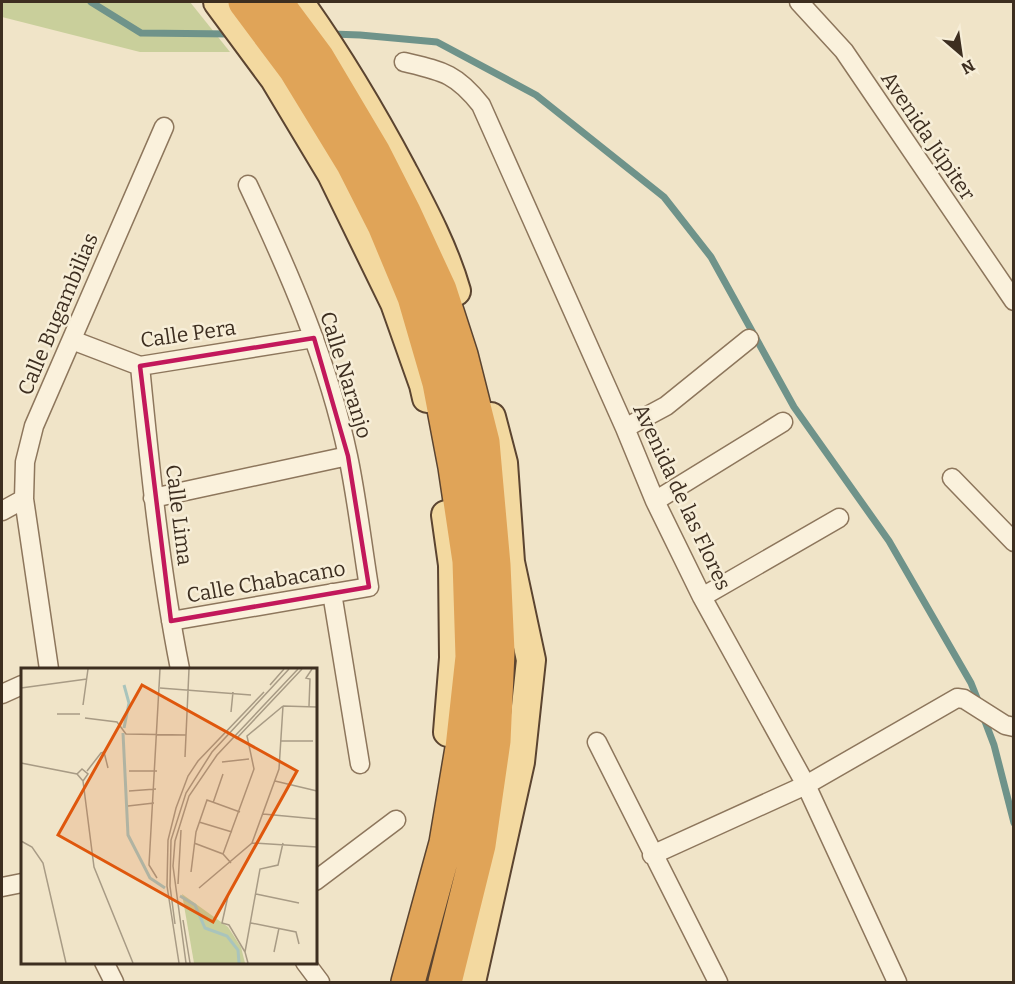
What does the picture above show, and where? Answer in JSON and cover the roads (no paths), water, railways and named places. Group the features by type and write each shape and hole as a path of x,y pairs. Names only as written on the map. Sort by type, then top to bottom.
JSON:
{"highway":[{"path":"276,2 384,225 414,297 439,383 455,468 468,561 472,657 462,748 446,843 408,982"},
{"path":"228,3 305,64 374,153 440,290 461,355 483,442 494,565 498,652 494,741 479,844 445,982"}],"main road":[{"path":"299,2 305,64 332,174 395,303 424,385 441,471 453,565 454,658 447,747 430,840 391,982"},
{"path":"305,64 422,206 454,284 480,370 503,463 510,562 531,660 520,762 480,952 471,982"}],"street":[{"name":"Avenida Júpiter","path":"799,2 844,51 1014,302"},
{"name":"Avenida de las Flores","path":"404,62 444,71 468,89 481,105 625,428 655,501 702,597 806,785 897,982"},
{"name":"Calle Bugambilias","path":"49,668 24,499 25,462 34,426 164,127"},
{"name":"Calle Naranjo","path":"248,185 284,262 314,338 334,403 348,456 369,588"},
{"name":"Calle Pera","path":"72,340 140,366 314,338"},
{"path":"625,428 666,406 749,339"},
{"name":"Calle Lima","path":"140,366 153,498 180,668"},
{"path":"655,501 783,422"},
{"path":"153,498 348,456"},
{"path":"952,478 1014,542"},
{"path":"2,512 24,499"},
{"path":"702,597 839,518"},
{"name":"Calle Chabacano","path":"171,621 369,588"},
{"path":"332,593 360,764"},
{"path":"2,694 21,685"},
{"path":"652,855 806,785 957,698 964,699 1009,726"},
{"path":"597,742 718,982"},
{"path":"316,880 396,820"},
{"path":"2,887 21,883"},
{"path":"104,963 114,982"},
{"path":"306,963 320,982"}],"waterway":[{"path":"91,2 141,33 231,34"},
{"path":"332,34 437,42 536,95 664,197 711,257 794,407 889,541 971,683 979,703"},
{"path":"983,716 994,745 1014,823"}]}
